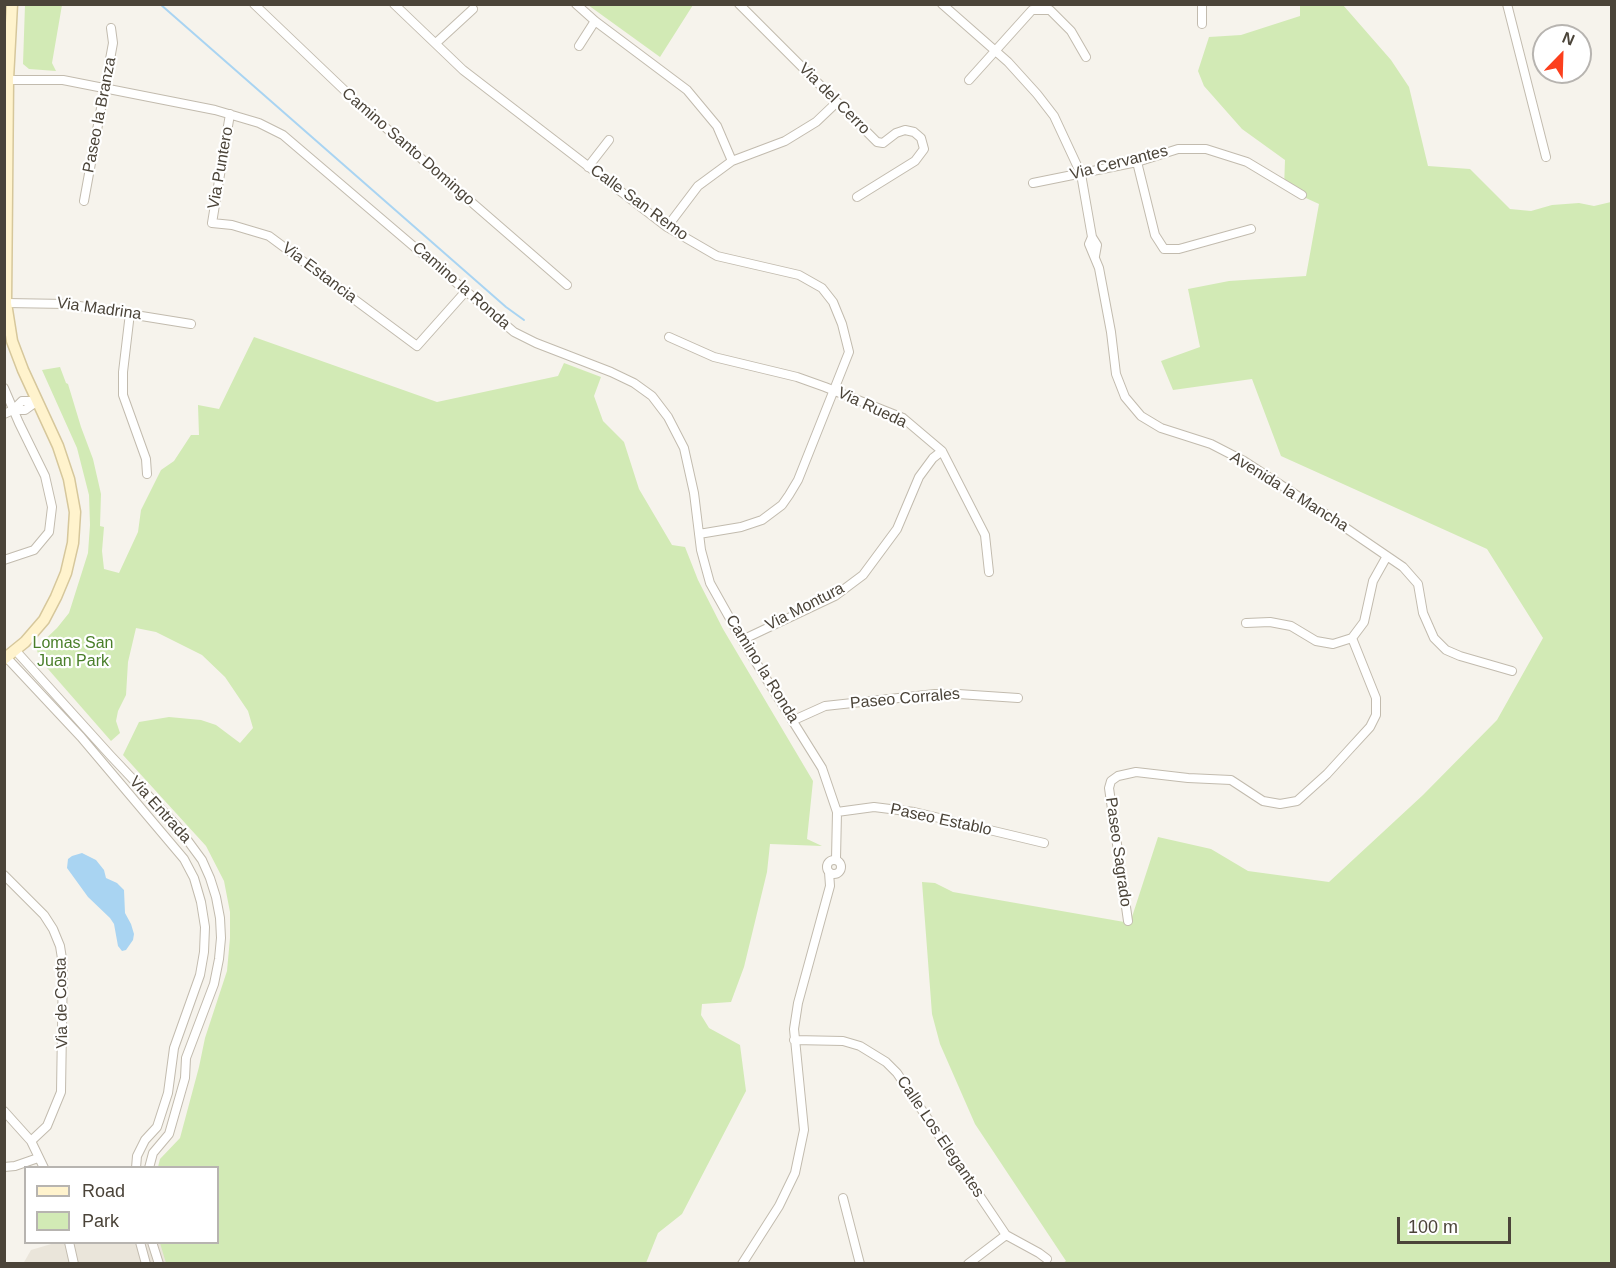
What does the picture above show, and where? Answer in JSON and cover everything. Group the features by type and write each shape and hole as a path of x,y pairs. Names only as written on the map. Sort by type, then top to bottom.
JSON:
{"main road":[{"path":"9,656 44,620 56,597 66,573 73,543 75,512 69,479 58,446 12,341 6,303 6,79 12,4"}],"street":[{"name":"Camino Santo Domingo","path":"254,4 363,108 567,285"},
{"name":"Calle San Remo","path":"394,4 463,70 667,227 717,256 800,275 822,288 833,302 842,324 849,352 798,480 782,505 762,520 741,527 699,534"},
{"path":"576,4 595,21 687,90 717,126 732,160"},
{"name":"Via del Cerro","path":"739,4 877,142 883,143 896,133 905,130 914,132 921,138 924,149 915,161 858,197"},
{"name":"Avenida la Mancha","path":"942,4 995,50 1037,94 1054,116 1081,174 1092,237 1097,245 1095,256 1111,332 1116,374 1125,397 1141,416 1161,428 1211,444 1244,461 1403,567 1418,584 1423,613 1434,638 1446,650 1512,672"},
{"path":"1202,4 1202,24"},
{"path":"1507,4 1546,157"},
{"path":"436,43 473,9"},
{"path":"969,80 1032,10 1050,10 1071,31 1086,57"},
{"path":"579,46 595,21"},
{"name":"Paseo la Branza","path":"84,201 113,43 111,28"},
{"name":"Camino la Ronda","path":"6,79 63,80 230,114 259,123 283,135 514,332 611,372 652,396 668,417 684,448 710,584 822,768 837,812 836,859"},
{"path":"667,227 698,186 732,160 785,141 816,122 836,103"},
{"name":"Via Puntero","path":"212,223 230,114"},
{"path":"588,167 609,140"},
{"name":"Via Cervantes","path":"1033,183 1137,162 1178,149 1206,149 1247,162 1302,195"},
{"path":"1137,162 1155,235 1164,249 1179,249 1251,229"},
{"name":"Via Estancia","path":"212,223 231,225 269,236 417,346 466,291"},
{"name":"Via Madrina","path":"6,303 50,303 130,313 191,324"},
{"path":"130,313 123,372 123,395 146,459 147,474"},
{"name":"Via Rueda","path":"669,337 714,357 797,377 903,418 942,451 985,535 989,572"},
{"path":"4,388 45,476 52,507 49,532 34,550 4,560"},
{"path":"4,414 13,410 24,410 37,401"},
{"name":"Via Montura","path":"742,640 836,596 863,575 897,529 919,477 933,458 942,451"},
{"path":"1246,623 1270,622 1291,626 1316,641 1333,644 1352,638 1364,622 1373,580 1387,556"},
{"name":"Paseo Sagrado","path":"1128,921 1109,788 1111,781 1118,776 1136,772 1231,780 1263,801 1280,804 1297,801 1327,774 1370,727 1376,715 1376,698 1352,638"},
{"name":"Via Entrada","path":"9,656 110,755 177,826 192,844 210,878 216,897 220,918 219,959 214,984 186,1058 186,1073 169,1134 153,1153 149,1166"},
{"name":"Via Entrada","path":"9,656 184,859 194,878 201,902 205,927 200,975 174,1048 168,1093 157,1127 145,1140 137,1156 136,1166"},
{"name":"Paseo Corrales","path":"794,720 825,706 935,694 1018,698"},
{"path":"102,762 110,755"},
{"name":"Paseo Establo","path":"837,812 874,807 914,812 1044,843"},
{"name":"Camino la Ronda","path":"829,872 828,864 836,859"},
{"name":"Camino la Ronda","path":"836,859 842,866 838,874"},
{"path":"829,872 833,875 838,874"},
{"path":"742,1263 779,1206 795,1173 804,1130 801,1083 794,1040 798,1003 830,886 829,872"},
{"path":"830,886 838,874"},
{"name":"Via de Costa","path":"4,875 44,915 60,946 63,965 61,1092 47,1126 31,1141"},
{"name":"Calle Los Elegantes","path":"794,1040 843,1041 867,1050 886,1062 897,1073 1006,1235"},
{"path":"171,1071 186,1073"},
{"path":"4,1112 31,1141 43,1166"},
{"path":"145,1140 158,1148"},
{"path":"4,1167 15,1166 38,1158"},
{"path":"843,1198 860,1263"},
{"path":"968,1263 1006,1235 1047,1259"},
{"path":"69,1244 74,1263"},
{"path":"141,1244 146,1263"},
{"path":"153,1244 159,1263"}],"shaded area":[{"path":"51,1244 165,1244 171,1264 23,1264 31,1250"}],"green space":[{"path":"25,5 62,5 52,63 56,71 29,69 23,64"},
{"path":"588,5 693,5 660,57"},
{"path":"1300,5 1343,5 1391,60 1409,87 1428,166 1470,169 1510,209 1531,211 1552,205 1579,203 1594,206 1611,202 1611,1263 1063,1263 1066,1261 975,1124 940,1044 932,1014 922,882 935,883 953,892 1130,923 1158,837 1211,849 1248,871 1329,882 1423,795 1497,720 1543,638 1487,549 1281,456 1252,379 1173,390 1161,361 1200,347 1188,289 1229,281 1306,276 1319,204 1284,188 1285,160 1242,129 1204,86 1198,71 1209,37 1241,35 1300,16"},
{"name":"Lomas San Juan Park","path":"254,337 437,402 558,376 564,363 601,377 594,396 603,421 624,442 639,489 672,545 685,547 698,580 723,629 813,781 807,839 822,846 770,844 767,872 744,967 731,1002 702,1004 701,1015 709,1028 740,1045 746,1091 682,1214 658,1233 646,1263 166,1263 160,1244 219,1244 219,1166 158,1166 160,1159 180,1138 205,1038 227,971 230,912 224,881 206,846 123,755 139,722 169,717 201,720 216,725 240,743 253,728 248,711 225,677 202,655 156,632 136,628 128,662 126,695 116,721 120,733 111,741 41,661 36,648 69,613 88,553 90,525 89,495 77,448 42,370 60,367 68,384 93,459 101,494 100,526 104,527 102,551 104,569 119,573 138,532 141,510 161,470 174,461 191,435 199,435 198,405 219,409"}],"water":[{"path":"82,853 96,860 104,870 106,878 117,883 124,890 125,913 134,934 126,950 122,951 118,946 114,924 110,918 88,897 67,868 68,859"}],"waterway":[{"path":"160,4 506,307 524,320"}]}
